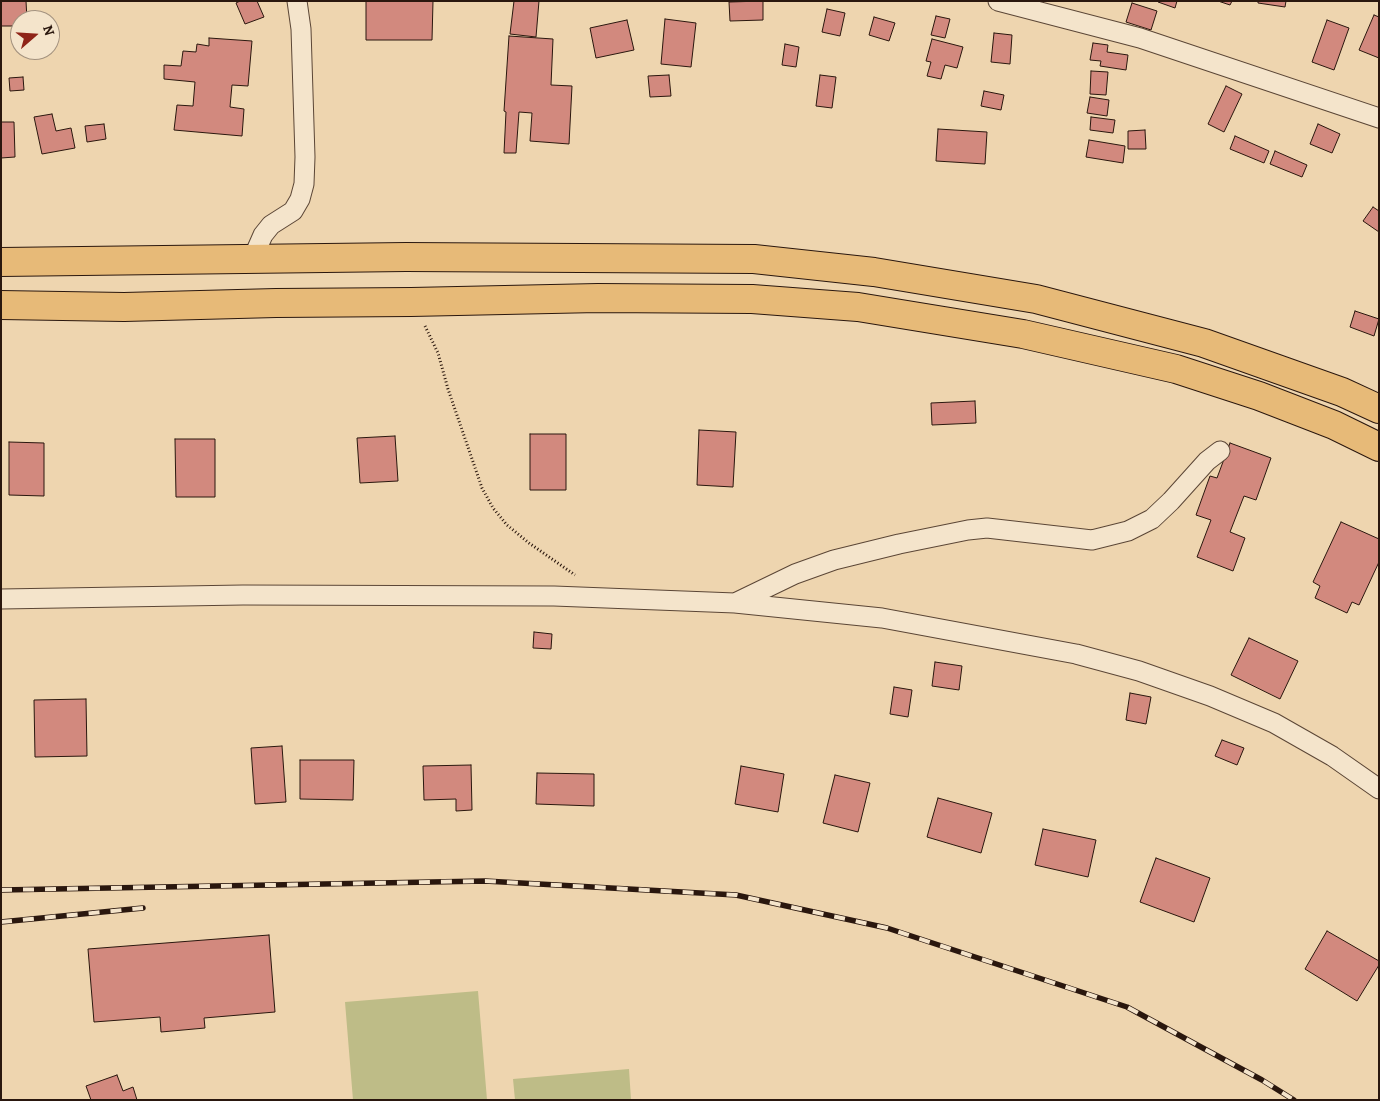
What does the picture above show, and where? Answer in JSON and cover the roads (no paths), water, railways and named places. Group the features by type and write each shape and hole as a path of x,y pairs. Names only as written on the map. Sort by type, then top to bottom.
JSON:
{"highway":[{"path":"1,262 406,257 754,259 874,272 1036,299 1204,343 1342,392 1379,408"},
{"path":"1,305 124,307 598,298 752,299 858,307 1023,334 1176,369 1259,396 1334,425 1379,446"}],"street":[{"path":"252,260 263,235 271,225 293,211 300,199 304,184 305,157 301,29 297,1"},
{"path":"998,1 1140,38 1379,118"},
{"path":"736,602 795,574 834,560 968,530 987,528 1092,540 1128,531 1152,519 1171,501 1207,460 1220,451"},
{"path":"1,599 243,595 554,596 736,602 882,618 1076,654 1139,671 1210,696 1274,723 1332,756 1379,789"}],"railway":[{"path":"1,890 485,881 736,895 887,928 1127,1007 1262,1080 1294,1100"},
{"path":"1,922 143,908"}]}
